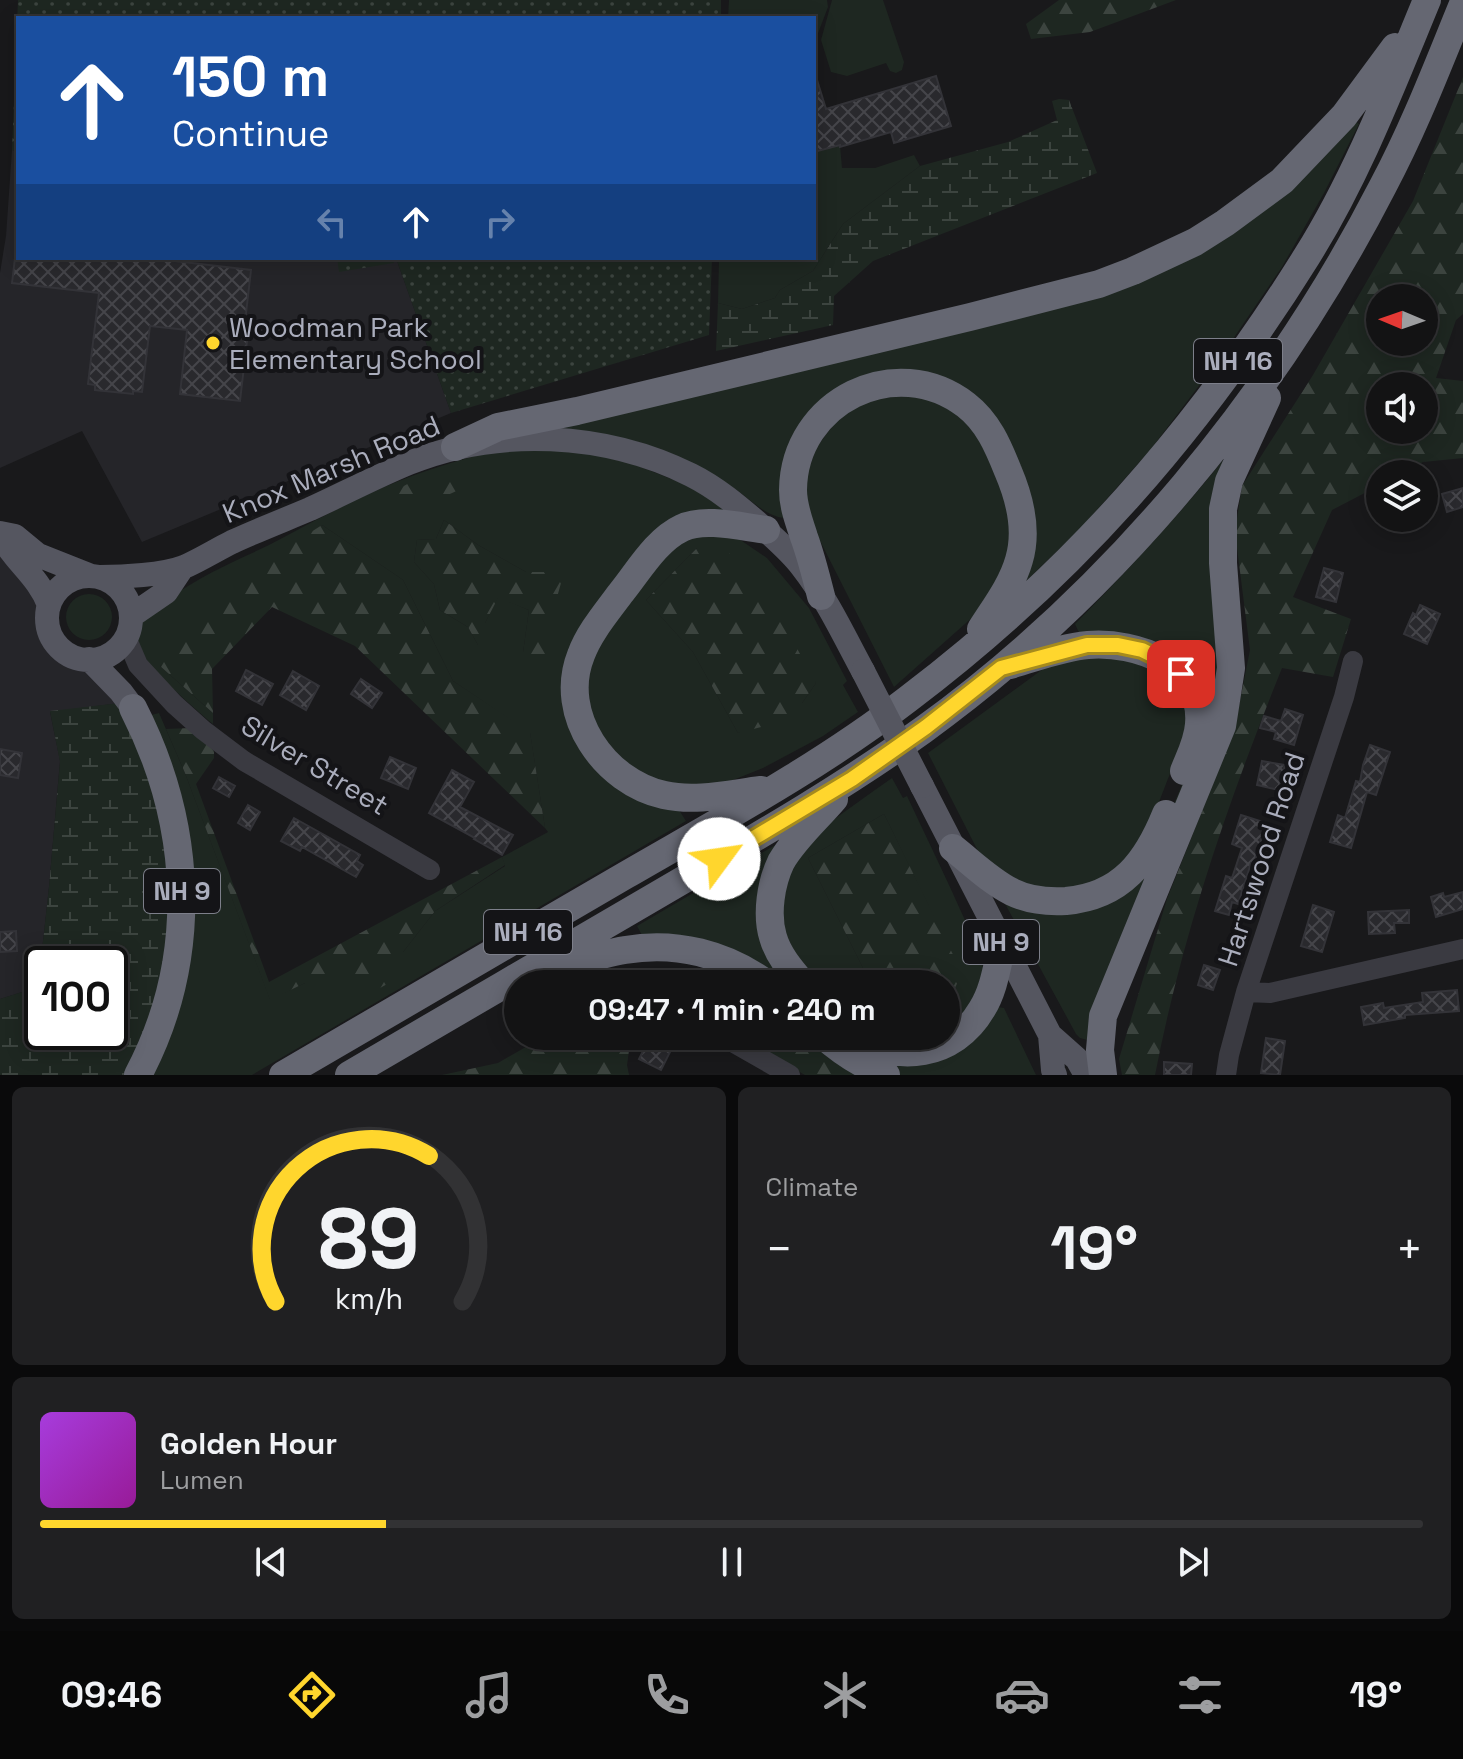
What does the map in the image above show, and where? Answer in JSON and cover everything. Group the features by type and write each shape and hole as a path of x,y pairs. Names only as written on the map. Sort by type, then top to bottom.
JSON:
{"highway":[{"path":"455,447 498,427 970,317 1099,284 1133,271 1195,242 1282,181 1344,116 1426,4"},
{"name":"NH 16","path":"283,1075 773,788 869,727 966,654 1049,580 1101,529 1171,449 1220,386 1309,254 1362,154 1426,4"},
{"name":"NH 16","path":"530,970 852,779 926,727 1001,668 1076,600 1164,508 1223,436 1296,335 1384,186 1463,4"},
{"path":"1103,1075 1100,1050 1103,1016 1222,726 1231,668 1221,528 1229,481 1296,335"},
{"path":"821,596 797,520 793,490 798,460 810,432 829,409 869,387 912,383 940,390 977,415 995,439 1011,478 1023,522 1022,549 1015,572 966,654"},
{"path":"766,530 702,522 682,528 662,542 591,635 580,657 575,692 582,724 593,747 607,764 628,780 661,795 682,798 773,788"},
{"path":"953,848 1015,894 1044,901 1078,900 1096,895 1129,874 1155,841 1196,739 1200,723 1193,690 1181,674 1166,662 1142,650 1118,645 1087,645 1001,668"},
{"name":"NH 9","path":"133,708 156,758 172,811 182,893 179,948 173,977 156,1034 138,1075"},
{"path":"792,970 781,955 773,936 770,903 773,885 781,863 792,848 852,779"},
{"path":"960,1033 983,1008 989,996 1002,945"},
{"path":"550,970 622,950 653,947 698,952 721,958 745,970"},
{"name":"NH 16","path":"349,1075 504,985"},
{"path":"840,1050 862,1065 886,1075"},
{"path":"884,1050 898,1053 928,1050"}],"main road":[{"name":"Knox Marsh Road","path":"96,576 127,577 182,568 234,541 387,473 455,447 538,439 575,442 611,447 691,475 735,503 802,566 863,671 1050,1035 1077,1059 1086,1075"},
{"name":"NH 9","path":"0,534 15,536 38,555 96,576 118,588 129,606 128,627 114,651 89,659 69,654 54,640 47,620 49,605 65,583 77,577 96,576"},
{"name":"NH 9","path":"0,534 8,550 44,591 49,605"},
{"name":"Knox Marsh Road","path":"128,627 166,592 182,568"},
{"name":"NH 9","path":"89,659 133,708"},
{"name":"Knox Marsh Road","path":"1050,1035 1055,1075"}],"street":[{"name":"Silver Street","path":"128,627 138,665 203,730 244,761 430,870"},
{"name":"Hartswood Road","path":"1226,1075 1246,992 1353,661"},
{"path":"133,708 158,702 174,704"},
{"path":"1246,992 1270,993 1463,949"},
{"path":"746,1050 790,1075"}],"shaded area":[{"name":"Woodman Park Elementary School","path":"12,150 16,151 16,260 397,260 451,413 142,542 82,431 0,468 0,273"},
{"path":"0,550 41,604 42,625 55,652 80,666 120,703 50,712 60,761 43,946 24,946 24,991 0,999"}],"green space":[{"path":"18,0 721,0 721,16 17,16"},
{"path":"729,0 827,0 828,7 816,36 816,16 728,16"},
{"path":"832,0 883,0 904,62 902,70 896,73 890,71 886,63 847,76 831,72 821,40"},
{"path":"1059,0 1176,0 1090,32 1031,39 1026,24"},
{"path":"16,50 16,151 12,150"},
{"path":"1463,77 1463,314 1456,320 1438,372 1366,372 1366,444 1438,444 1438,378 1463,381 1463,458 1366,460 1366,492 1332,510 1293,597 1351,619 1333,677 1282,668 1244,767 1193,919 1155,1075 1122,1075 1119,1059 1167,899 1234,731 1250,650 1235,532 1242,486 1313,375 1413,201"},
{"path":"1069,100 1097,173 873,261 834,296 833,325 716,351 718,303 742,309 775,298 780,290 813,271 843,224 920,166 1008,142 1057,120 1052,101"},
{"path":"1351,118 1359,124 1324,193 1282,267 1220,358 1151,449 1081,528 1024,583 1027,550 966,396 836,394 791,518 767,512 710,473 646,444 602,434 552,429 1116,285"},
{"path":"840,145 842,168 875,168 914,155 920,166 843,224 813,271 780,290 775,298 742,309 718,303 719,260 816,260 816,151"},
{"path":"337,260 393,260 394,263 339,272"},
{"path":"397,260 712,260 709,335 451,413"},
{"path":"914,393 965,417 1004,480 1014,547 984,607 894,687 807,515 803,465 849,404"},
{"path":"500,450 576,450 633,464 687,485 733,513 713,514 581,633 569,716 679,810 686,821 252,1075 147,1075 147,716 159,713 185,773 270,999 305,983 403,952 435,911 505,866 502,857 548,832 530,733 453,681 403,580 322,525 160,666 213,713 213,724 156,672 134,640 139,625 146,617 173,595 207,575 384,487 456,461","holes":["444,520 478,545 526,572 555,572 550,617 523,653 529,610 498,597 478,645 468,627 440,610 434,584 414,562 417,540 436,539"]},
{"path":"1223,460 1227,462 1219,690 1091,1041 1076,1034 997,889 1052,905 1155,849 1199,744 1198,691 1081,637 1075,624 1188,503"},
{"path":"425,474 483,479 441,498 388,495"},
{"path":"444,520 478,545 526,572 555,572 561,583 547,626 551,656 523,665 529,610 498,598 485,623 492,641 478,645 468,627 440,610 434,584 414,562 417,540 436,539"},
{"path":"322,525 403,580 453,681 530,732 545,828 355,646 272,607 212,669 213,713 160,666 230,584"},
{"path":"696,534 739,539 767,558 809,608 847,681 843,685 858,712 823,736 763,768 718,786 689,790 619,767 585,708 592,649 676,542","holes":["697,548 816,683 802,703 738,733 693,652 646,600"]},
{"path":"724,547 777,612 816,683 802,703 800,714 738,733 693,652 646,600 697,548"},
{"path":"89,594 105,601 112,617 105,633 89,640 73,633 66,617 73,601"},
{"path":"1100,653 1159,667 1184,699 1188,727 1147,833 1122,866 1086,887 1031,890 980,855 928,753 1043,669 1071,658"},
{"path":"120,703 153,783 168,849 171,937 157,1006 129,1075 0,1075 0,999 24,991 24,1050 128,1050 128,946 43,946 60,762 50,711"},
{"path":"190,728 214,747 214,758 196,784 269,982 502,857 505,865 435,911 403,952 396,979 373,992 345,972 330,989 305,983 270,1000 166,729"},
{"path":"892,778 903,798 907,796 982,962 982,991 974,1010 960,1026 960,970 884,814 808,858 864,970 798,970 786,956 776,930 775,889 786,863 812,835"},
{"path":"884,814 962,973 960,977 960,970 864,970 808,858"},
{"path":"777,844 774,860 789,970 734,970 644,939 637,926"},
{"path":"992,1006 1004,1008 1036,1075 898,1075 886,1059 904,1050 960,1050 960,1022"},
{"path":"521,1050 629,1050 629,1075 442,1075 498,1063"},
{"path":"762,1050 820,1050 865,1075 805,1075"}],"building":[{"path":"936,76 951,126 894,143 891,132 816,151 816,80 826,109"},
{"path":"15,258 166,260 251,270 240,401 180,394 187,330 150,326 142,392 95,390 95,385 88,384 99,293 12,283"},
{"path":"1463,488 1463,507 1447,512 1442,494"},
{"path":"1324,568 1343,573 1336,602 1316,597"},
{"path":"1420,605 1440,614 1427,644 1404,634"},
{"path":"246,670 273,684 262,705 236,691"},
{"path":"293,671 319,686 306,710 280,695"},
{"path":"361,679 382,693 372,708 351,694"},
{"path":"1285,709 1303,715 1294,745 1274,739 1276,732 1260,728 1264,716 1281,721"},
{"path":"1370,745 1390,752 1376,795 1367,792 1351,848 1330,842 1338,815 1345,818 1356,781 1360,782"},
{"path":"0,749 22,753 18,778 0,775"},
{"path":"390,757 416,768 408,789 381,778"},
{"path":"1262,761 1285,765 1279,790 1257,785"},
{"path":"452,770 474,782 460,807 513,835 502,855 429,813"},
{"path":"219,777 235,786 229,797 213,788"},
{"path":"248,805 260,812 250,830 238,823"},
{"path":"1241,815 1266,823 1238,904 1232,902 1229,915 1215,911 1226,876 1232,878 1242,848 1232,844"},
{"path":"294,818 360,855 357,861 363,865 356,877 302,847 300,851 281,841"},
{"path":"1463,892 1463,909 1436,917 1431,897"},
{"path":"1313,905 1334,912 1322,952 1301,946"},
{"path":"1409,910 1409,923 1394,923 1395,933 1369,934 1368,912"},
{"path":"16,931 17,951 0,952 0,932"},
{"path":"1204,965 1220,970 1213,990 1198,985"},
{"path":"1457,990 1459,1011 1405,1015 1405,1018 1364,1025 1361,1007 1383,1003 1384,1008 1423,1002 1422,993"},
{"path":"1266,1038 1285,1041 1280,1075 1261,1073"},
{"path":"644,1050 671,1050 661,1070 639,1059"},
{"path":"1164,1062 1192,1064 1191,1075 1164,1075"}],"place":[{"name":"Woodman Park Elementary School","path":"213,343"}],"route":[{"path":"719,859 852,779 926,727 1001,668 1087,645 1118,645 1142,650 1181,674"}]}
